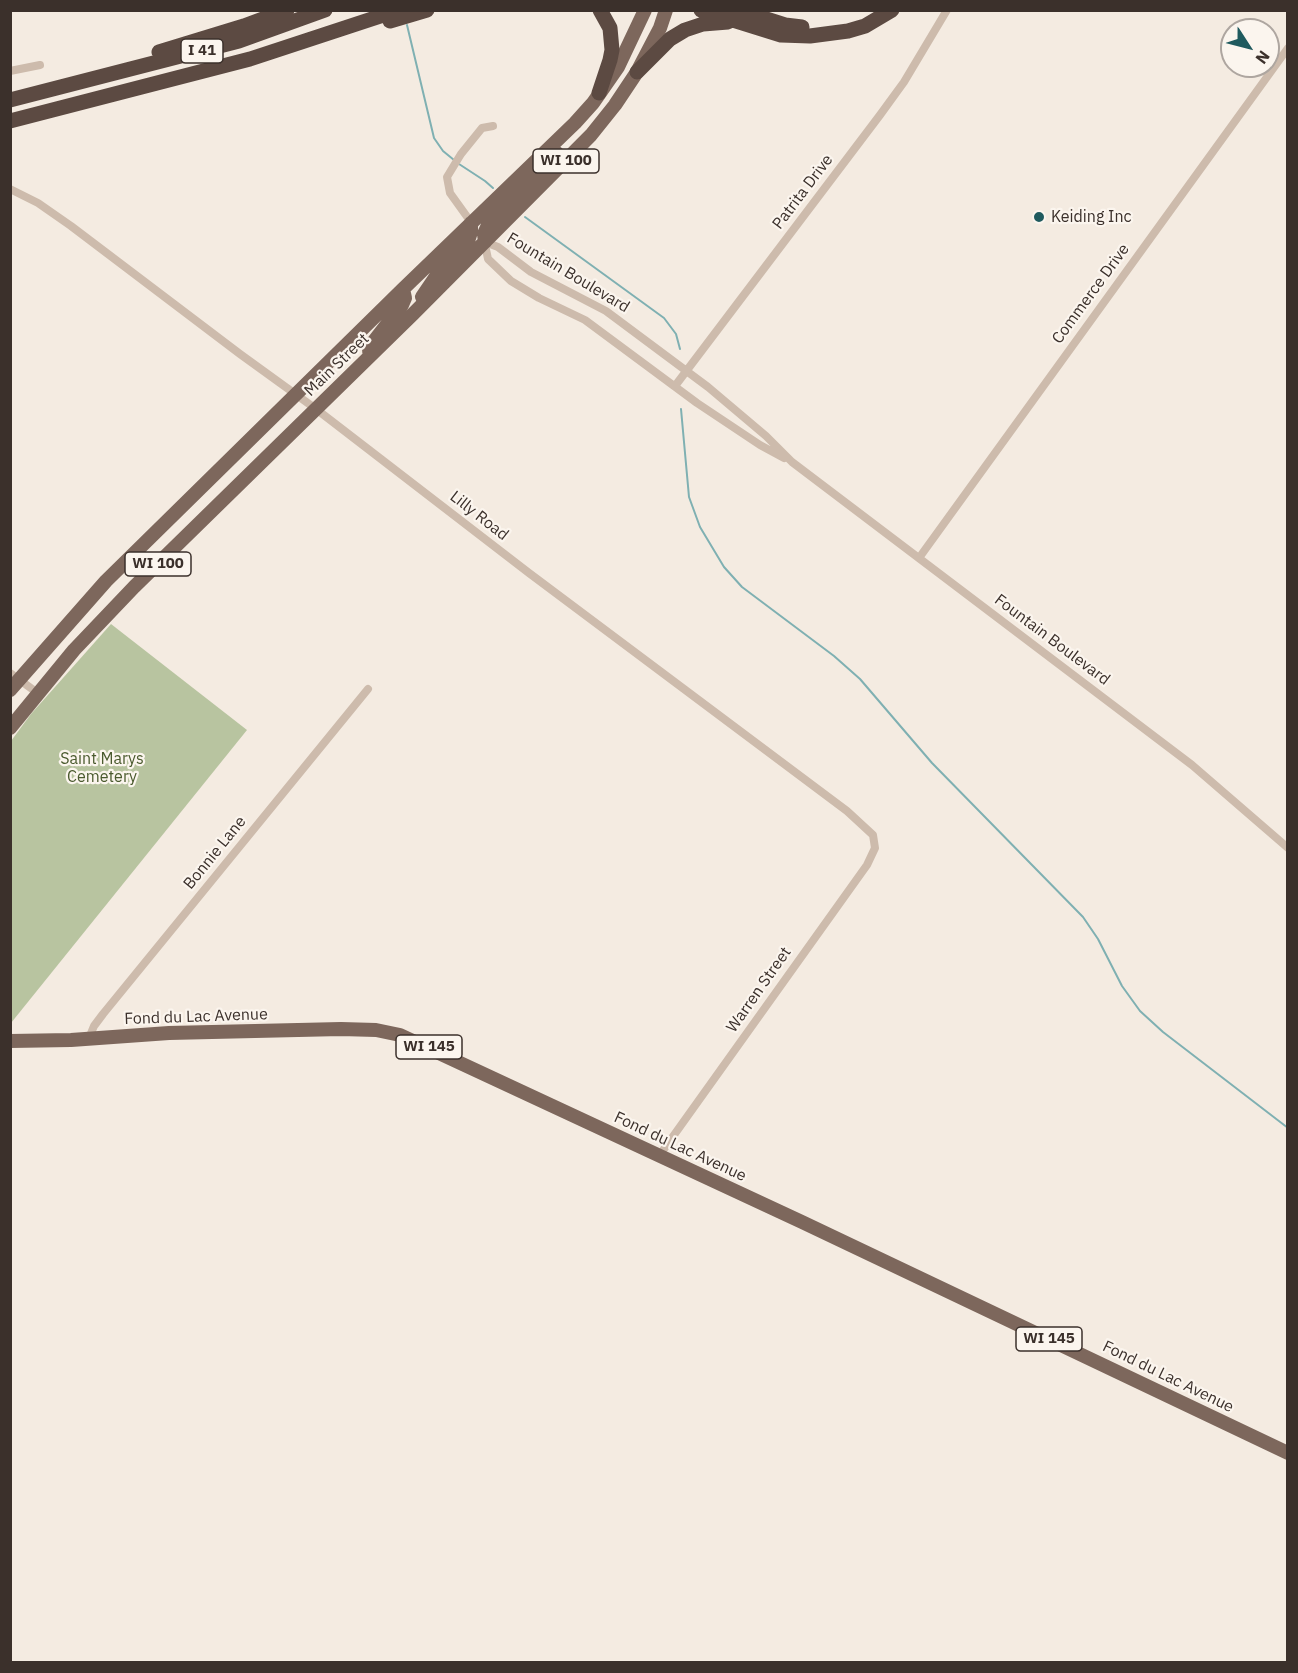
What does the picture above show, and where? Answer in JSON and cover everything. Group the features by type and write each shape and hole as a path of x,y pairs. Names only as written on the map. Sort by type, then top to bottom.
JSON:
{"highway":[{"path":"75,84 133,60 244,27 287,10"},
{"name":"I 41","path":"10,100 239,41 326,10"},
{"name":"I 41","path":"10,121 250,59 399,10"},
{"path":"342,30 387,22 427,10"},
{"name":"WI 100","path":"596,98 612,50 610,28 600,10"},
{"path":"702,10 815,28 838,24 874,10"},
{"path":"637,72 670,39 685,30 703,24 737,16 781,35 826,36 865,26 892,10"}],"main road":[{"name":"Main Street","path":"13,680 106,581 575,123 596,98 627,52 645,10"},
{"name":"Main Street","path":"10,728 74,650 160,562 413,314 591,135 637,72 660,28 666,10"},
{"path":"485,242 484,234 489,223 582,128 596,98"},
{"path":"413,314 425,290 468,241 471,223"},
{"path":"363,363 374,341 402,305 405,298 403,289"},
{"path":"144,545 160,562"},
{"name":"Fond du Lac Avenue","path":"14,1040 331,1029 393,1033 421,1043 659,1156 807,1223 1287,1453"}],"street":[{"name":"Patrita Drive","path":"675,386 904,82 947,10"},
{"name":"Commerce Drive","path":"919,558 1287,48"},
{"path":"10,71 40,64"},
{"path":"485,242 450,193 447,177 461,154 482,128 494,126"},
{"name":"Lilly Road","path":"10,189 38,203 63,220 316,409 529,573 847,811 871,831 874,838"},
{"name":"Fountain Boulevard","path":"485,242 498,247 531,272 606,311 686,371 766,436 792,462 1192,765 1287,848"},
{"name":"Fountain Boulevard","path":"485,242 488,260 511,281 539,298 585,320 760,445 792,462"},
{"path":"13,680 39,694"},
{"name":"Bonnie Lane","path":"89,1038 103,1014 368,688"},
{"name":"Warren Street","path":"659,1156 867,865 875,848 874,838"}],"green space":[{"name":"Saint Marys Cemetery","path":"111,624 247,730 11,1023 11,741 31,714"}],"waterway":[{"path":"407,25 434,138 443,151 454,160"},
{"path":"459,164 493,188"},
{"path":"525,217 664,318 676,334 680,349"},
{"path":"681,409 689,497 700,527 724,567 742,587 834,656 860,679 932,763 1083,917 1098,939 1122,986 1140,1011 1163,1032 1288,1128"}],"place":[{"name":"Keiding Inc","path":"1039,217"}]}
